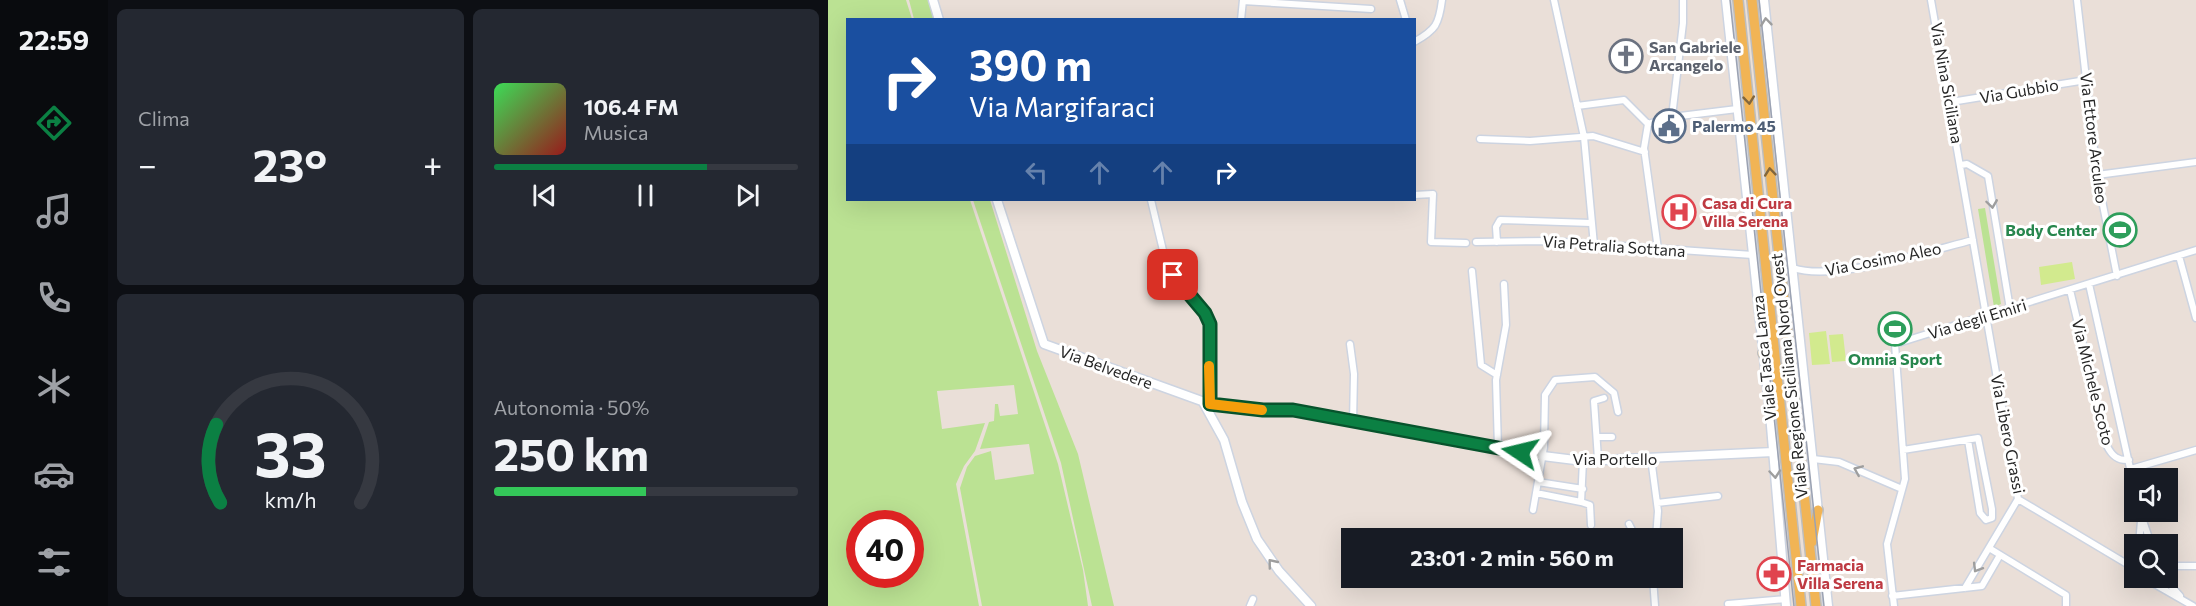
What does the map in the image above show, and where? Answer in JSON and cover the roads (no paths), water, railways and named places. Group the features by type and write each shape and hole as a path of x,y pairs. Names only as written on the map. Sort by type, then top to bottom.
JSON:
{"main road":[{"name":"Viale Regione Siciliana Nord Ovest","path":"1738,0 1801,606"},
{"name":"Viale Regione Siciliana Nord Ovest","path":"1752,0 1816,606"},
{"path":"1763,353 1778,382"},
{"path":"1810,554 1818,510"}],"street":[{"path":"933,0 938,18"},
{"path":"1400,0 1405,18"},
{"path":"1416,41 1429,34 1440,21 1442,0"},
{"path":"1554,0 1584,137 1594,245"},
{"path":"1672,117 1683,23 1683,0"},
{"path":"1648,124 1672,117 1737,110 1726,0"},
{"name":"Viale Regione Siciliana Nord Ovest","path":"1764,0 1828,606"},
{"name":"Via Nina Siciliana","path":"1931,0 1951,102 1986,317"},
{"name":"Via Ettore Arculeo","path":"2077,0 2097,175 2117,276"},
{"path":"1241,18 1243,1 1371,9"},
{"name":"Via Gubbio","path":"1951,102 2086,80"},
{"path":"1577,106 1624,100 1648,124"},
{"name":"Viale Tasca Lanza","path":"1737,110 1773,452 1786,603"},
{"path":"1648,124 1645,152 1658,249"},
{"path":"1480,139 1530,141 1593,136 1616,141 1645,152"},
{"path":"2097,175 2196,162"},
{"name":"Via Nina Siciliana","path":"1961,165 1967,164 1988,176 2010,309"},
{"path":"1416,195 1434,194 1431,242 1466,243"},
{"name":"Via Belvedere","path":"998,201 1044,344 1206,403"},
{"path":"1151,201 1166,263 1205,313 1210,324 1206,403 1224,440 1242,502 1257,539 1279,571 1311,606"},
{"path":"1497,242 1496,227 1500,220 1591,223"},
{"name":"Via Cosimo Aleo","path":"1793,268 1806,272 1834,271 1973,240"},
{"name":"Via Petralia Sottana","path":"1476,242 1549,241 1753,255"},
{"name":"Via degli Emiri","path":"1893,606 1887,544 1905,479 1896,344 2196,250"},
{"path":"2179,256 2196,316"},
{"path":"1472,271 1481,365 1497,375"},
{"path":"1498,448 1497,375 1506,324 1504,284"},
{"name":"Via Michele Scoto","path":"2089,284 2131,468"},
{"name":"Via Michele Scoto","path":"2070,290 2107,447 2111,454 2120,460 2129,460"},
{"name":"Via Libero Grassi","path":"1986,317 2019,499 2124,562"},
{"path":"1350,344 1354,374 1353,423"},
{"path":"1533,510 1543,456 1545,395 1555,380 1595,377 1614,393 1618,412"},
{"path":"1598,457 1594,401 1604,398"},
{"name":"Via Portello","path":"1206,403 1263,410 1293,410 1353,423 1583,461 1598,457 1651,458 1773,452"},
{"path":"1598,437 1612,437"},
{"path":"1903,450 1978,438 1992,509 1992,518 1986,520 1980,513 1968,440"},
{"path":"2134,468 2196,450"},
{"path":"1651,458 1656,528"},
{"path":"1813,459 1839,462 1902,489"},
{"path":"1581,502 1583,461"},
{"path":"1538,482 1583,489"},
{"path":"1536,493 1590,506 1591,525"},
{"path":"1656,503 1718,495"},
{"path":"1965,588 2019,499"},
{"path":"1629,524 1631,528"},
{"path":"1989,548 2066,595 2066,606"},
{"path":"1892,596 1982,586 2000,555"},
{"path":"2178,566 2196,566"},
{"path":"1654,588 1655,606"},
{"path":"2160,588 2183,603 2193,606"},
{"path":"2170,588 2183,603"},
{"path":"1728,604 1786,603"}],"tram line":[{"path":"1730,0 1794,606"},
{"path":"1759,0 1824,606"}],"place":[{"name":"San Gabriele Arcangelo","path":"1626,56"},
{"name":"Palermo 45","path":"1669,126"},
{"name":"Casa di Cura Villa Serena","path":"1679,212"},
{"name":"Body Center","path":"2120,230"},
{"name":"Omnia Sport","path":"1895,329"},
{"name":"Farmacia Villa Serena","path":"1774,574"}]}
